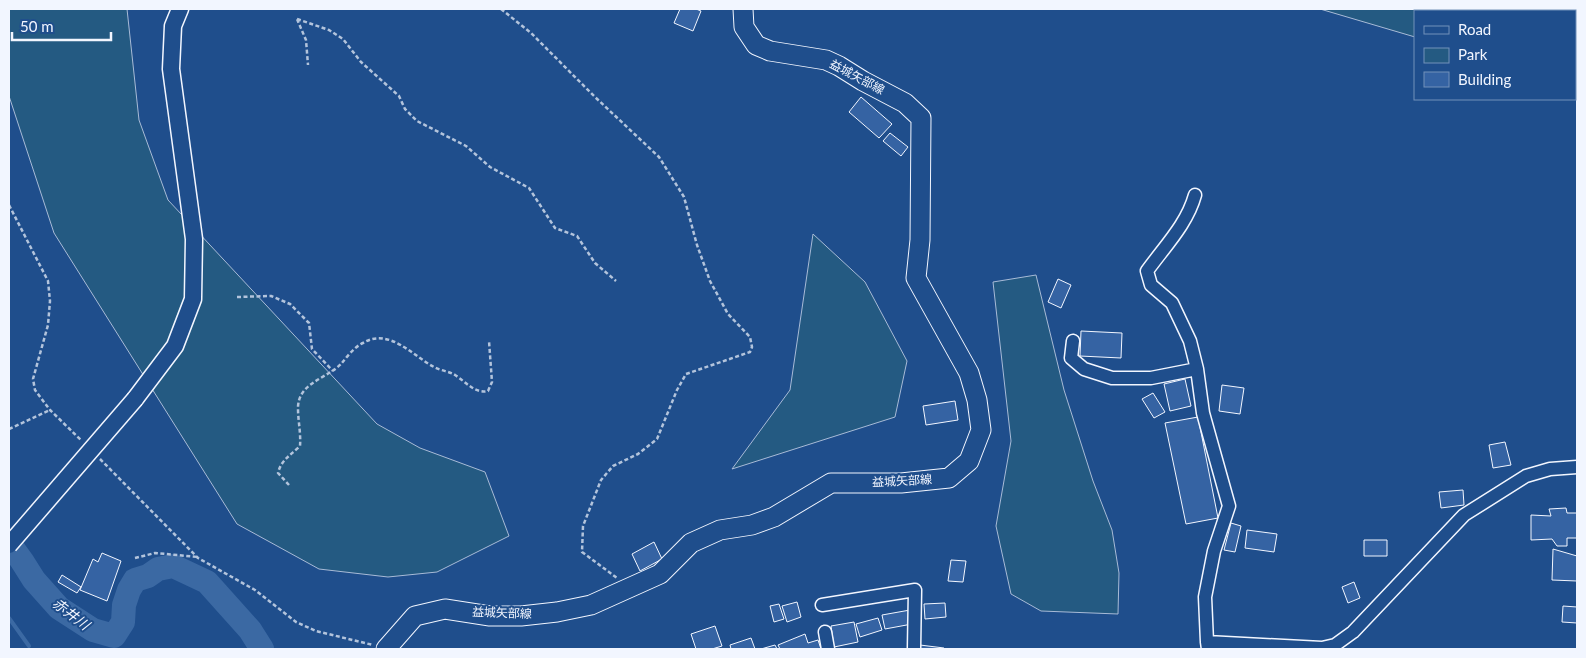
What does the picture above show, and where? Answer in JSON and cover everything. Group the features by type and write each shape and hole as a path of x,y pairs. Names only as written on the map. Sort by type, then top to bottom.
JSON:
{"main road":[{"name":"益城矢部線","path":"386,649 415,616 445,609 490,616 521,616 557,612 591,605 660,574 691,543 720,530 752,525 774,517 831,483 901,483 949,478 969,461 980,430 977,400 969,373 916,278 920,240 921,118 905,103 826,60 770,51 756,45 744,27 743,9"}],"street":[{"path":"9,545 135,399 176,346 193,299 194,239 170,68 174,26 180,9"},
{"path":"1195,194 1192,208 1147,270 1151,285 1172,303 1190,340 1198,369 1203,412 1229,506 1214,551 1205,597 1208,646 1322,648 1335,645 1353,632 1464,515 1526,476 1550,469 1577,468"},
{"path":"1073,341 1071,358 1084,369 1112,378 1151,378 1198,369"},
{"path":"822,605 916,590 914,649"},
{"path":"825,632 828,649"}],"path":[{"path":"501,9 531,33 659,157 684,197 697,246 710,281 728,314 750,337 752,347 750,352 686,374 677,390 657,439 638,454 613,466 601,480 583,526 582,552 630,588"},
{"path":"308,65 306,40 297,19 329,30 343,39 361,62 399,96 405,109 417,121 466,146 490,167 529,188 555,228 577,236 595,263 616,281"},
{"path":"9,205 48,281 50,301 48,325 33,379 35,390 50,410 83,442"},
{"path":"237,296 271,296 290,304 309,323 312,350 333,372"},
{"path":"289,485 278,473 280,466 300,446 299,399 304,390 333,372 362,343 376,337 390,340 434,367 454,374 474,390 482,392 488,390 492,382 488,341"},
{"path":"9,429 50,410"},
{"path":"97,455 198,558 255,590 296,622 316,631 386,649"},
{"path":"135,558 155,553 198,558"}],"green space":[{"path":"9,9 127,9 139,120 168,200 377,424 420,448 485,472 509,536 437,572 388,577 319,569 237,524 54,233 9,96"},
{"path":"1320,9 1577,9 1577,37 1576,10 1414,10 1414,37"},
{"path":"813,234 865,282 907,361 895,417 732,469 790,390"},
{"path":"1036,275 1064,390 1093,481 1112,530 1119,573 1118,614 1041,611 1011,594 996,526 1011,441 993,282"}],"building":[{"path":"680,9 696,9 701,11 693,31 674,23"},
{"path":"861,97 892,124 879,138 849,112"},
{"path":"890,133 908,147 901,156 883,141"},
{"path":"1058,279 1071,285 1061,308 1048,302"},
{"path":"1081,331 1122,333 1121,358 1080,356"},
{"path":"1185,379 1191,406 1170,411 1164,384"},
{"path":"1222,385 1244,388 1240,414 1219,411"},
{"path":"1153,393 1165,412 1154,418 1142,399"},
{"path":"955,401 958,420 926,425 923,406"},
{"path":"1198,417 1218,518 1186,524 1165,423"},
{"path":"1505,442 1511,465 1493,468 1489,445"},
{"path":"1463,490 1464,505 1441,508 1439,492"},
{"path":"1566,508 1567,513 1577,513 1577,538 1567,538 1567,546 1557,546 1552,539 1531,540 1531,515 1551,516 1549,509"},
{"path":"1231,523 1241,526 1235,552 1224,550"},
{"path":"1247,530 1277,534 1274,552 1245,548"},
{"path":"1364,540 1387,540 1387,556 1364,556"},
{"path":"654,542 662,559 640,571 632,554"},
{"path":"1553,549 1577,556 1577,581 1552,580"},
{"path":"102,553 121,561 107,601 80,590 93,559 98,562"},
{"path":"951,560 966,561 963,582 948,581"},
{"path":"62,575 81,587 77,593 58,582"},
{"path":"1354,582 1360,598 1348,603 1342,587"},
{"path":"797,602 801,617 787,622 782,606"},
{"path":"945,603 946,617 925,619 924,604"},
{"path":"779,604 784,619 774,622 770,606"},
{"path":"1563,606 1577,607 1577,623 1562,622"},
{"path":"910,610 912,624 885,629 882,615"},
{"path":"878,618 882,630 860,637 856,624"},
{"path":"854,622 858,642 834,647 831,626"},
{"path":"715,626 722,646 712,649 696,649 691,634"},
{"path":"805,634 808,643 818,640 821,649 780,649 778,645"},
{"path":"751,638 755,649 731,649 730,645"},
{"path":"775,645 777,649 761,649"},
{"path":"920,645 944,648 944,649 920,649"}],"waterway":[{"name":"赤井川","path":"9,543 34,580 59,608 93,630 114,636 123,622 124,605 135,580 148,576 158,569 173,566 207,582 250,630 262,649"},
{"path":"9,618 29,646"}]}
